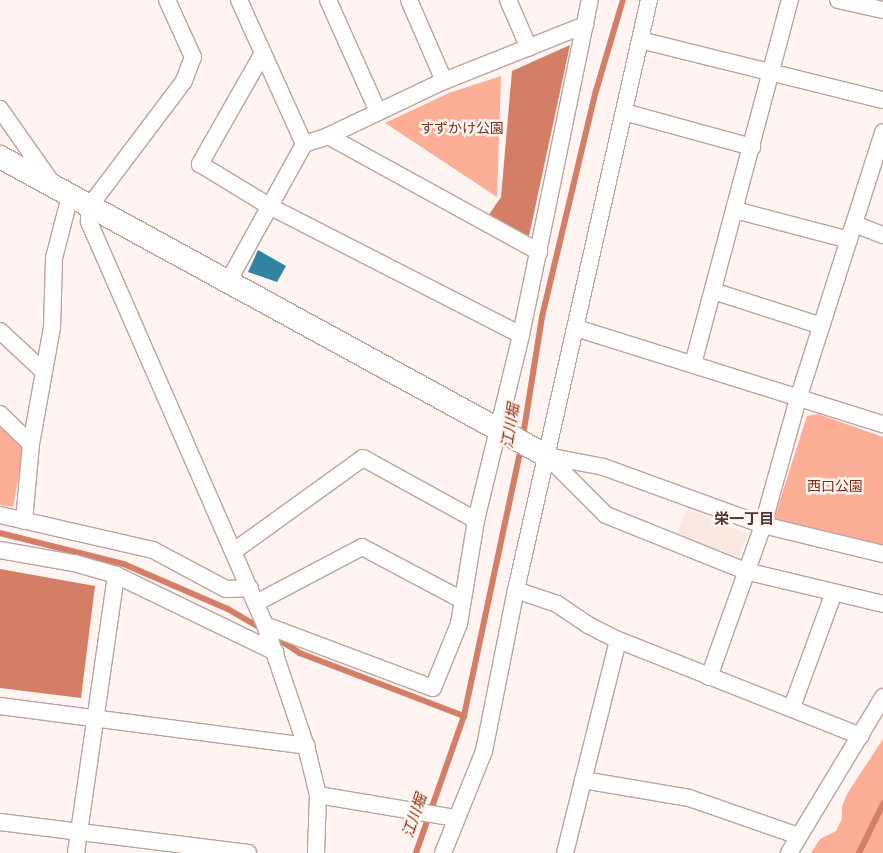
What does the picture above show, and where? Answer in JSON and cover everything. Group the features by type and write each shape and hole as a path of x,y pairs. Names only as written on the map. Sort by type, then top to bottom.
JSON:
{"street":[{"path":"24,521 30,444 52,327 54,258 71,197 184,81 193,57 167,0"},
{"path":"239,0 304,144"},
{"path":"328,0 378,112"},
{"path":"408,0 444,81"},
{"path":"508,0 530,48"},
{"path":"266,625 433,688 459,624 476,520 500,428 521,335 590,0"},
{"path":"443,853 484,751 516,590 649,0"},
{"path":"693,364 790,0"},
{"path":"838,0 883,10"},
{"path":"229,280 304,144 328,136 444,81 585,25"},
{"path":"640,40 883,100"},
{"path":"263,53 200,164 269,206 521,335"},
{"path":"0,109 89,222 266,625 306,746 318,796 316,853"},
{"path":"624,112 752,147"},
{"path":"709,677 745,571 763,525 798,399 883,132"},
{"path":"328,136 538,252"},
{"path":"0,157 500,428 547,456 606,515 745,571 883,604"},
{"path":"735,210 849,240"},
{"path":"854,224 883,235"},
{"path":"713,291 822,326"},
{"path":"576,328 798,399 883,424"},
{"path":"0,331 43,371"},
{"path":"0,414 30,444"},
{"path":"547,456 604,467 763,525 883,554"},
{"path":"234,552 363,458 476,520"},
{"path":"0,515 153,550 226,589 250,588"},
{"path":"256,603 362,548 462,600"},
{"path":"0,550 74,563 116,575 275,652"},
{"path":"76,853 116,575"},
{"path":"516,590 557,604 588,625 618,640 709,677 792,707 861,736"},
{"path":"792,707 834,592"},
{"path":"565,853 618,640"},
{"path":"789,853 883,697"},
{"path":"0,706 306,746"},
{"path":"583,780 689,798 799,836"},
{"path":"318,796 456,818"},
{"path":"0,822 248,853"}],"shaded area":[{"path":"570,45 529,236 488,216 501,197 512,71"},
{"path":"687,509 748,534 739,557 676,534"},
{"path":"0,569 95,586 81,698 0,688"}],"green space":[{"name":"すずかけ公園","path":"501,76 497,197 385,123 449,93"},
{"name":"西口公園","path":"818,414 883,437 883,547 773,522 807,416"},
{"path":"0,425 24,448 13,507 0,505"},
{"path":"883,739 883,853 811,853 820,839 836,831 842,819 842,807 847,794"}],"building":[{"path":"258,250 286,266 277,282 248,272"}],"waterway":[{"name":"江川堀","path":"523,436 542,317 596,91 623,0"},
{"name":"江川堀","path":"416,853 464,716 521,447"},
{"path":"0,533 124,564 228,609 262,629"},
{"path":"274,636 300,653 464,716"},
{"path":"859,853 883,804"}],"district":[{"name":"栄一丁目","path":"744,520"}]}
